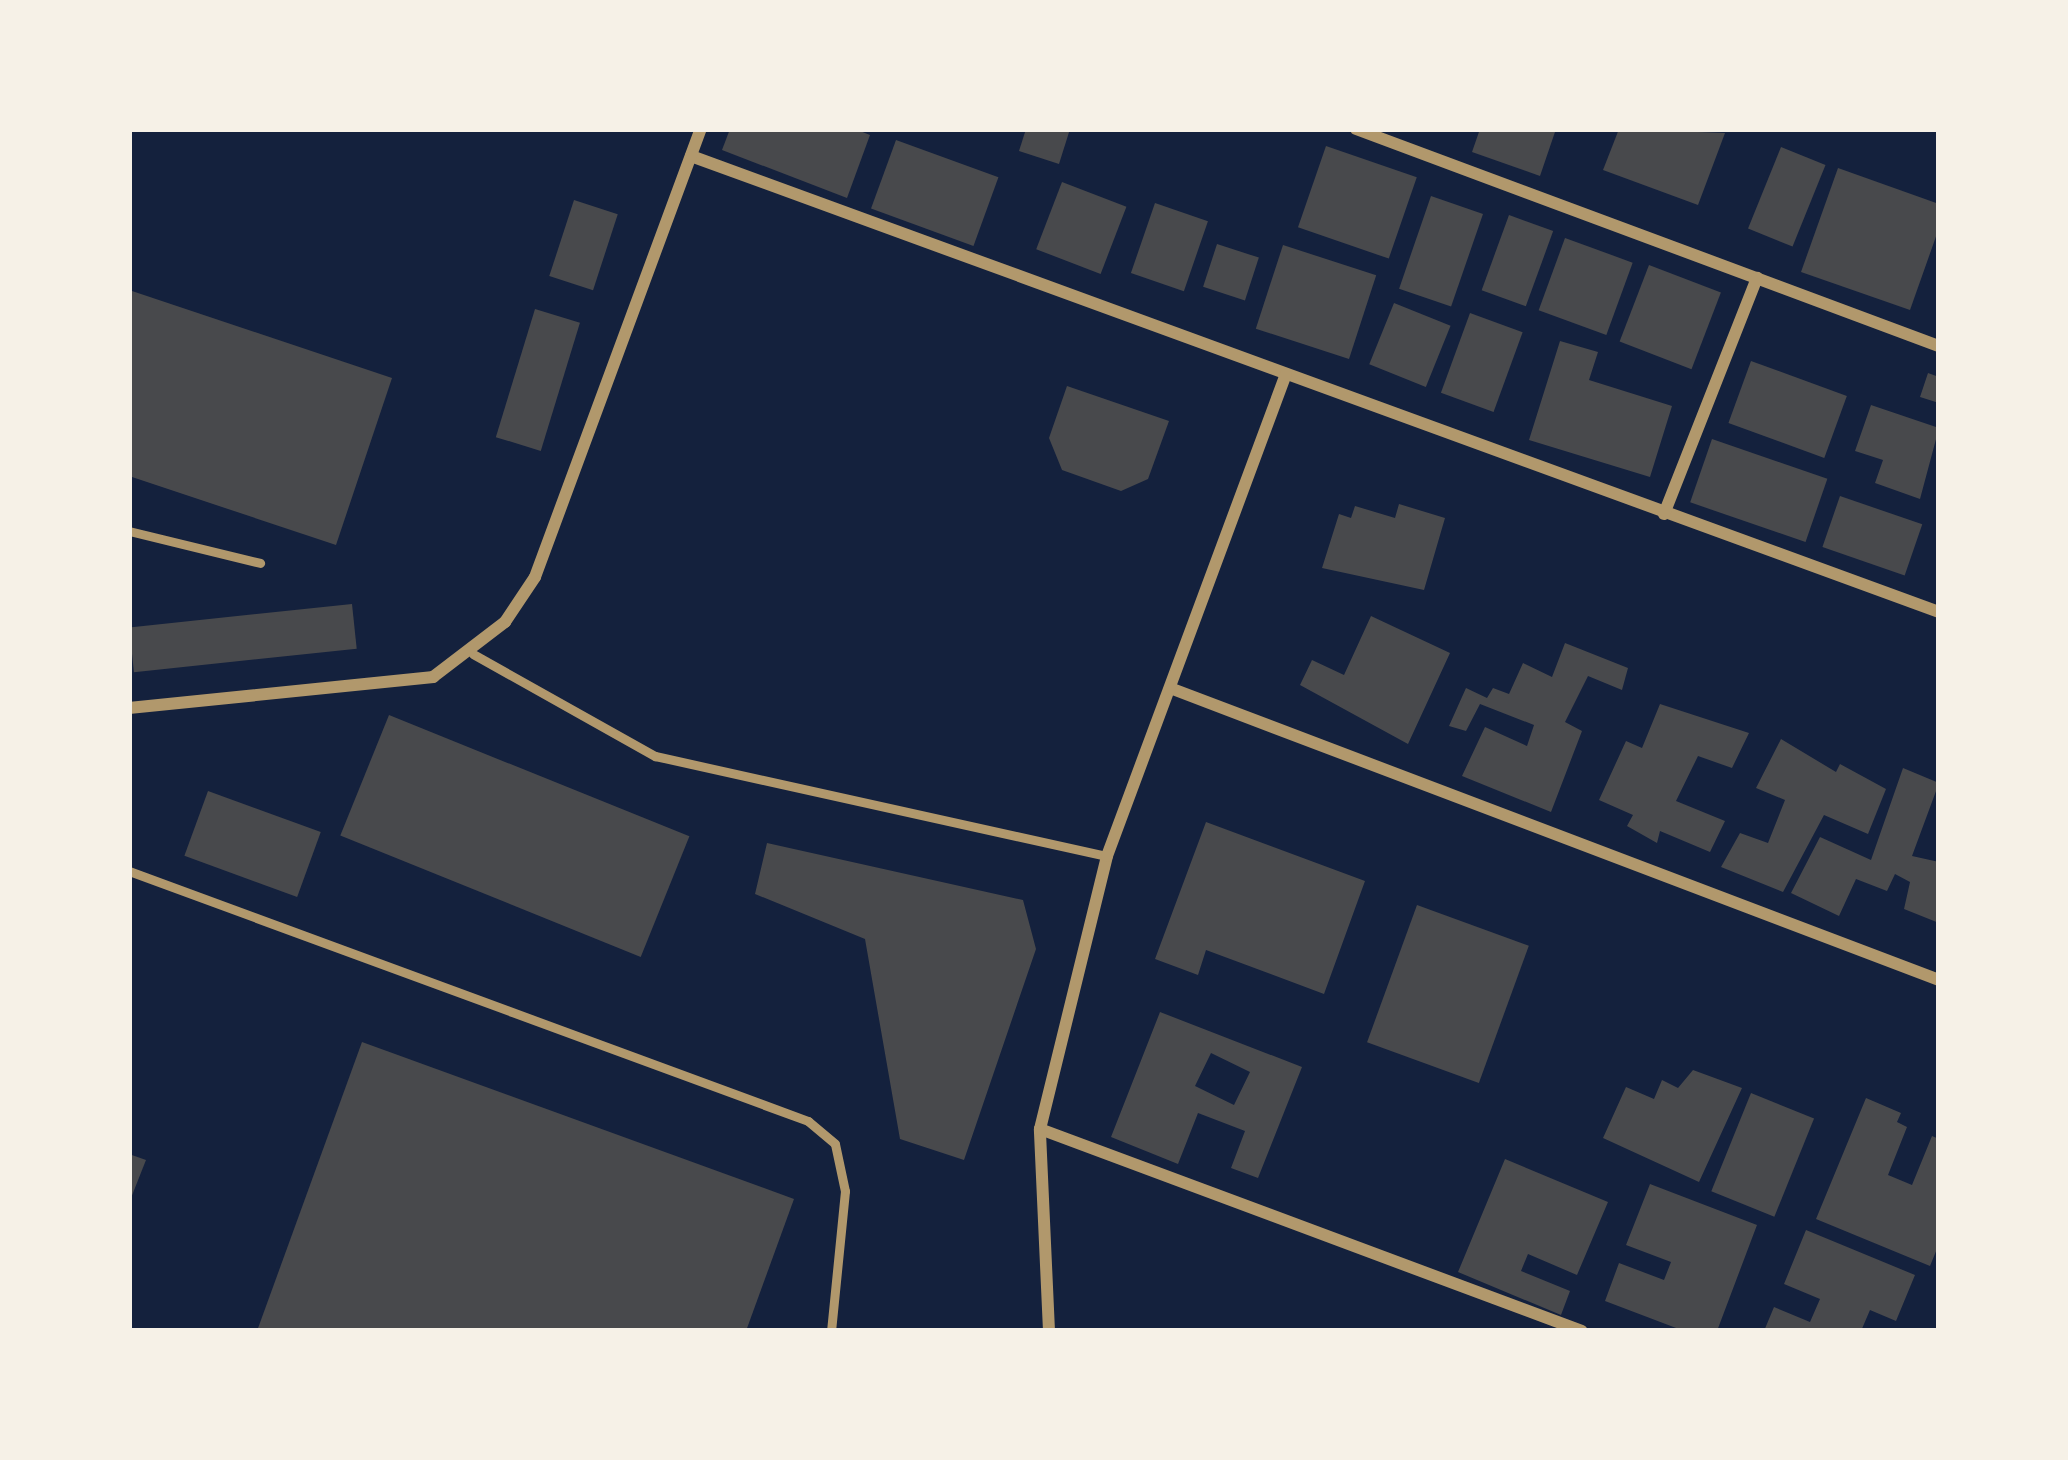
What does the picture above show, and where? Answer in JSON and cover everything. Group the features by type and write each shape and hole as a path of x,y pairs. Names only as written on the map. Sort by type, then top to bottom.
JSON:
{"street":[{"path":"129,708 433,677 473,654 536,577 701,129"},
{"path":"1356,129 1939,346"},
{"path":"691,156 1939,612"},
{"path":"1664,514 1756,278"},
{"path":"1049,1331 1040,1129 1108,856 1286,374"},
{"path":"1171,688 1939,980"},
{"path":"1040,1129 1582,1331"}],"lane":[{"path":"129,531 260,563"},
{"path":"473,654 655,756 1108,856"},
{"path":"129,871 808,1121 835,1144 845,1191 831,1331"}],"building":[{"path":"730,129 855,129 870,135 847,198 722,150"},
{"path":"1026,129 1070,129 1059,164 1019,151"},
{"path":"1480,129 1556,129 1540,176 1472,152"},
{"path":"1619,129 1725,133 1698,205 1603,170"},
{"path":"896,140 998,177 973,246 871,209"},
{"path":"1326,146 1417,177 1389,259 1298,227"},
{"path":"1781,147 1826,165 1793,247 1748,229"},
{"path":"1838,168 1939,204 1939,228 1910,310 1801,272"},
{"path":"1062,182 1126,207 1101,274 1036,249"},
{"path":"1431,196 1483,214 1451,307 1399,289"},
{"path":"574,200 618,214 593,290 549,276"},
{"path":"1155,203 1208,221 1184,291 1131,273"},
{"path":"1509,215 1553,231 1526,306 1482,290"},
{"path":"1565,238 1633,263 1606,335 1539,310"},
{"path":"1217,244 1259,258 1245,300 1203,287"},
{"path":"1283,245 1376,275 1349,359 1256,329"},
{"path":"1649,265 1721,293 1691,369 1620,342"},
{"path":"129,290 392,378 336,545 129,476"},
{"path":"1394,303 1451,326 1426,387 1369,364"},
{"path":"535,309 580,323 541,451 496,437"},
{"path":"1470,313 1523,332 1494,412 1441,393"},
{"path":"1560,341 1598,352 1589,380 1672,406 1650,477 1529,440"},
{"path":"1751,361 1847,396 1824,458 1728,423"},
{"path":"1928,373 1939,377 1939,403 1920,397"},
{"path":"1067,386 1169,421 1148,479 1121,491 1062,470 1049,438"},
{"path":"1871,405 1939,428 1920,499 1875,483 1883,460 1855,451"},
{"path":"1712,439 1827,479 1806,542 1690,502"},
{"path":"1840,496 1922,524 1905,575 1822,547"},
{"path":"1399,504 1445,518 1424,590 1322,568 1339,514 1351,518 1355,506 1395,518"},
{"path":"352,604 357,649 134,672 129,627"},
{"path":"1371,616 1450,653 1408,744 1300,685 1312,660 1344,675"},
{"path":"1565,643 1628,668 1622,690 1588,676 1565,722 1582,731 1551,812 1462,776 1485,727 1527,746 1534,725 1480,704 1466,731 1449,726 1466,688 1487,698 1493,688 1509,694 1523,663 1552,677"},
{"path":"1660,704 1749,733 1732,768 1698,756 1676,801 1725,821 1710,852 1660,831 1657,843 1627,826 1633,815 1599,800 1626,741 1642,748"},
{"path":"389,715 689,836 641,957 340,836"},
{"path":"1781,739 1836,772 1840,764 1886,789 1868,834 1824,815 1783,892 1721,867 1740,833 1768,843 1785,800 1756,788"},
{"path":"1903,768 1939,783 1912,856 1939,862 1939,923 1904,909 1910,882 1895,874 1887,891 1856,879 1839,916 1791,893 1820,837 1871,860"},
{"path":"208,791 321,832 297,897 184,856"},
{"path":"1206,822 1365,881 1324,994 1206,950 1198,975 1155,959"},
{"path":"767,843 1023,900 1036,949 964,1160 900,1139 865,939 755,894"},
{"path":"1417,905 1529,946 1479,1083 1367,1042"},
{"path":"1160,1012 1302,1067 1258,1178 1231,1168 1245,1131 1198,1113 1178,1164 1111,1137","holes":["1211,1053 1250,1072 1234,1105 1195,1086"]},
{"path":"362,1042 794,1199 746,1331 257,1331"},
{"path":"1693,1070 1742,1088 1699,1182 1603,1138 1626,1087 1654,1099 1662,1080 1678,1088"},
{"path":"1751,1093 1814,1118 1774,1217 1711,1191"},
{"path":"1866,1098 1901,1113 1897,1122 1907,1127 1888,1175 1912,1185 1932,1136 1939,1139 1939,1244 1930,1266 1816,1219"},
{"path":"129,1154 146,1160 129,1203"},
{"path":"1505,1159 1608,1202 1577,1275 1528,1254 1521,1271 1570,1291 1561,1315 1458,1272"},
{"path":"1650,1184 1757,1225 1717,1331 1684,1331 1605,1301 1619,1263 1664,1280 1671,1262 1626,1245"},
{"path":"1806,1230 1915,1275 1896,1321 1870,1310 1861,1331 1764,1331 1774,1307 1810,1322 1820,1299 1784,1284"}]}
